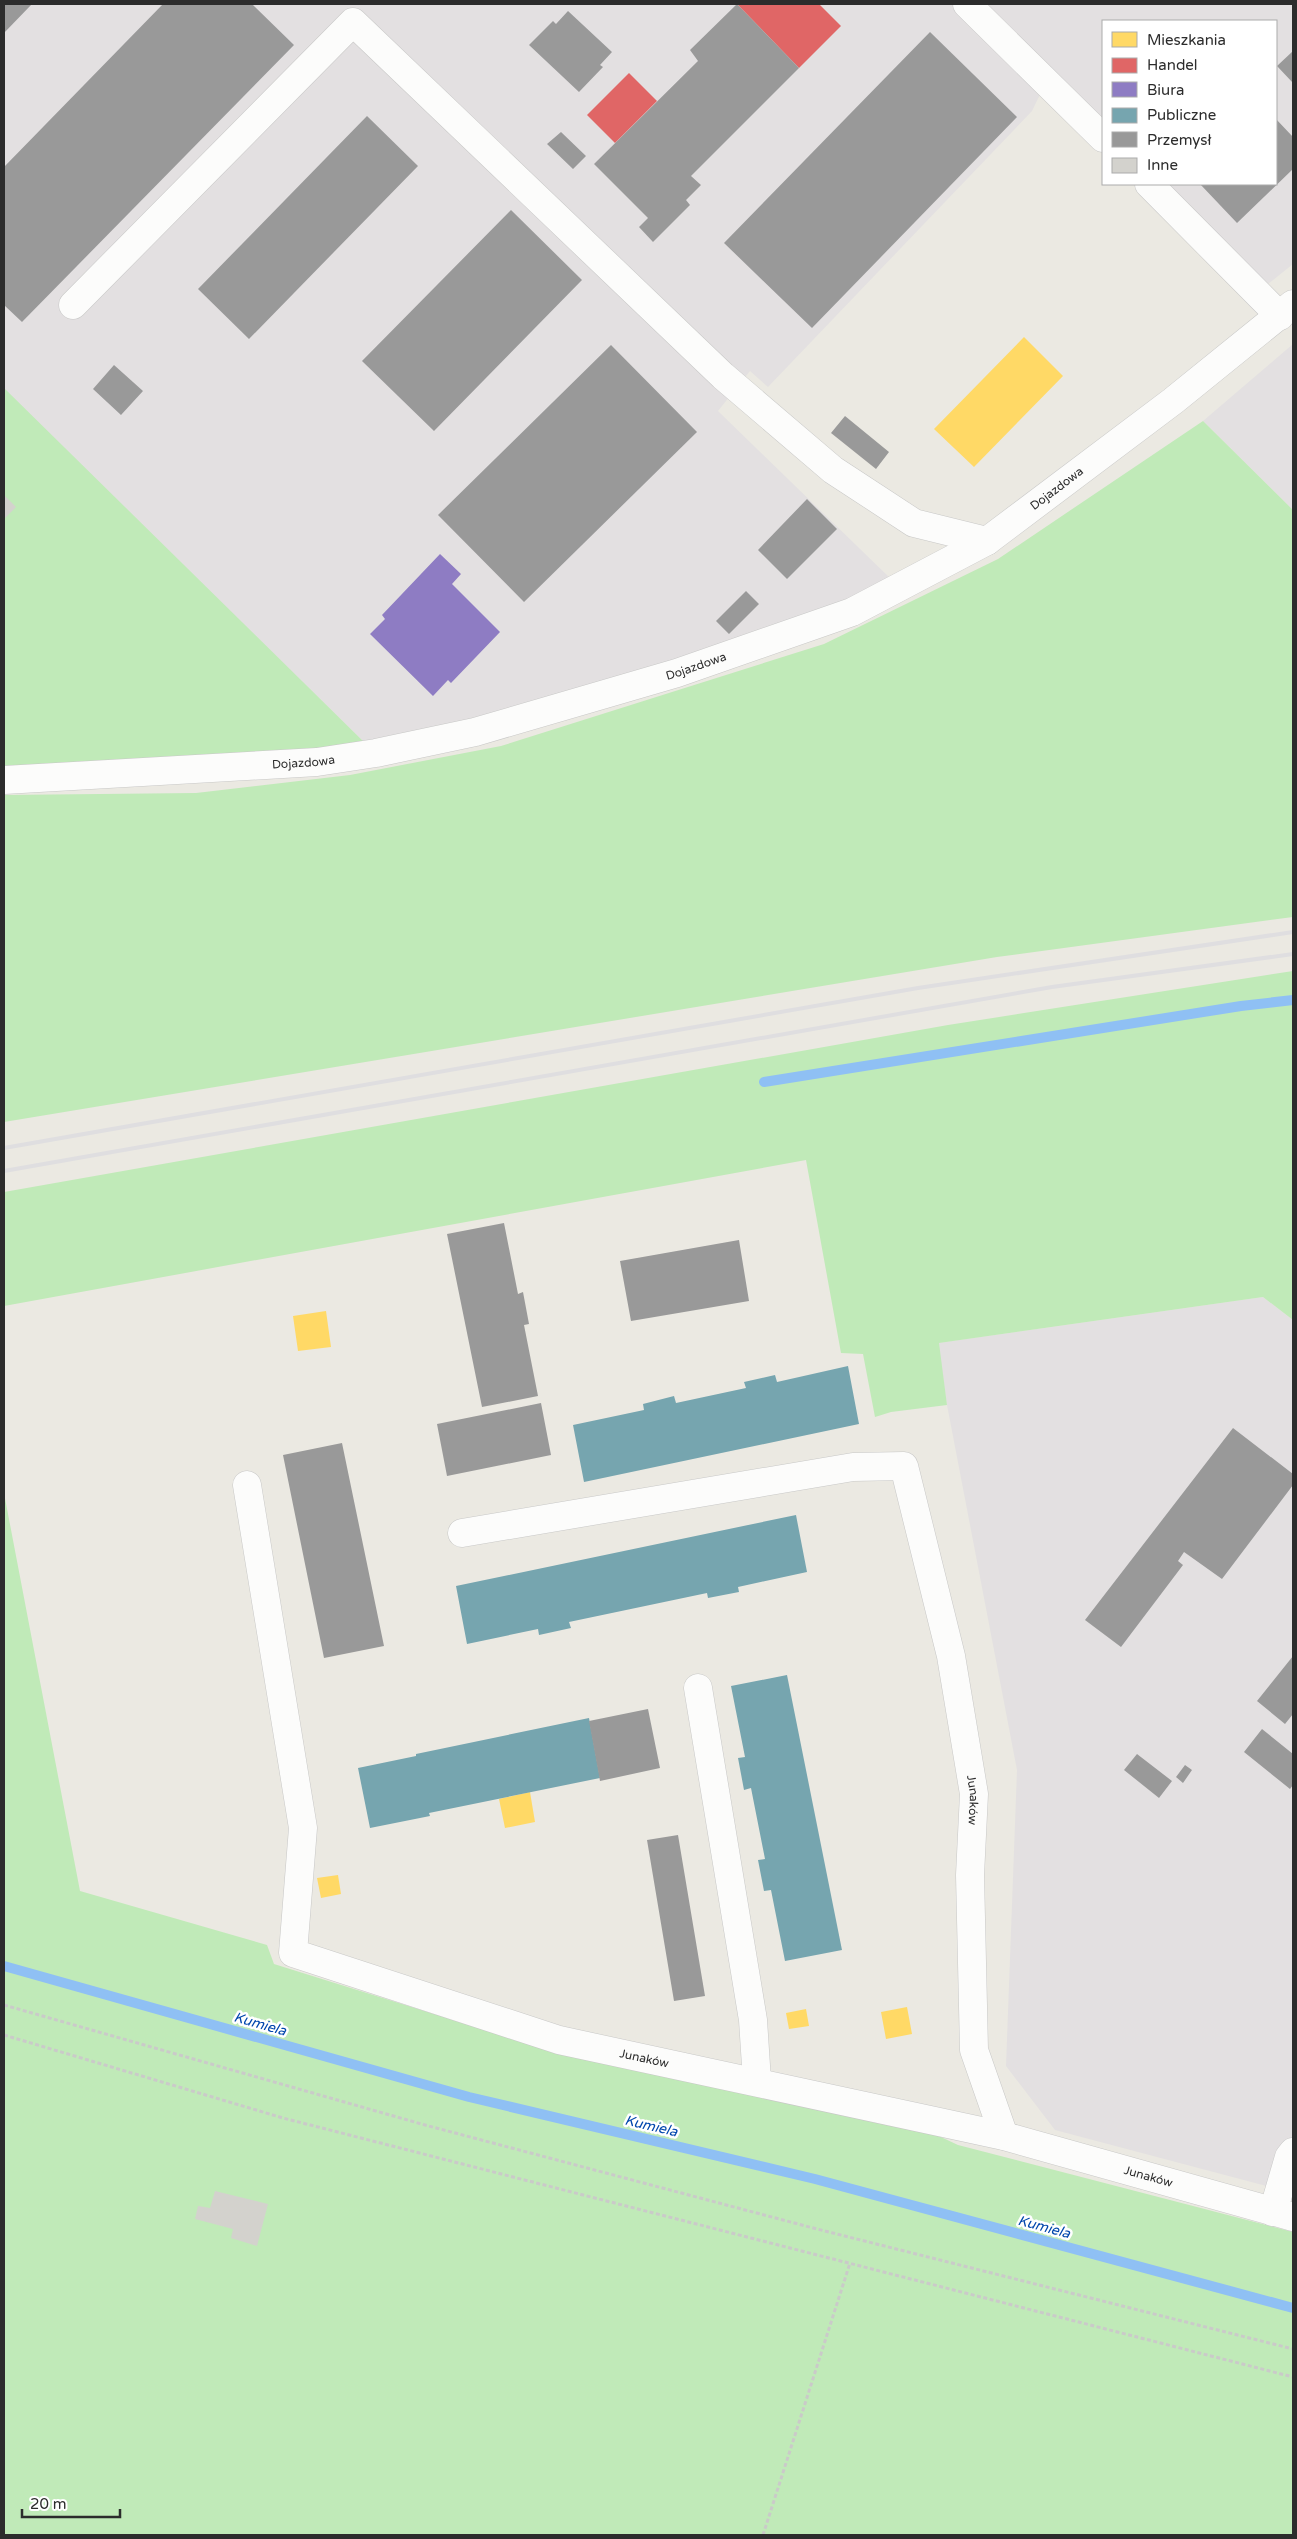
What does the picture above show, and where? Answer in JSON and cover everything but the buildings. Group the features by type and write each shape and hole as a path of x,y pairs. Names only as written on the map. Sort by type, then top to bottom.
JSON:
{"street":[{"path":"967,4 1102,137"},
{"path":"73,305 353,22 723,376 832,470 914,523 987,541"},
{"path":"1150,185 1287,310"},
{"name":"Dojazdowa","path":"4,780 317,762 376,753 475,732 677,673 852,612 987,541 1174,401 1287,310"},
{"name":"Junaków","path":"462,1533 854,1467 904,1466 951,1656 974,1794 970,1874 974,2050 1004,2136"},
{"name":"Junaków","path":"247,1485 303,1828 293,1953 560,2040 1004,2136 1283,2214"},
{"path":"698,1688 753,2020 757,2082"},
{"path":"1283,2214 1289,2157 1293,2152"}],"path":[{"path":"4,2005 425,2125 818,2228 1293,2349"},
{"path":"4,2035 283,2118 1293,2377"},
{"path":"763,2535 850,2263"}],"shaded area":[{"path":"4,4 1293,4 1293,264 1258,292 1150,185 1277,185 1277,20 1102,20 1102,137 1046,82 1032,111 768,387 750,371 718,411 892,580 833,609 503,714 366,744 4,389"},
{"path":"1293,344 1293,510 1203,421"},
{"path":"1263,1297 1293,1320 1293,2193 1055,2130 1006,2066 1017,1770 947,1405 938,1343"}],"green space":[{"path":"4,388 366,744 335,751 4,767"},
{"path":"1203,421 1293,510 1293,917 997,957 4,1122 4,795 196,793 350,775 501,746 824,644 998,559"},
{"path":"1293,971 1293,1320 1263,1297 939,1343 947,1405 891,1412 875,1417 863,1354 841,1353 806,1160 4,1306 4,1192 948,1025"},
{"path":"4,1493 80,1891 267,1945 274,1964 562,2054 928,2131 958,2145 1293,2232 1293,2535 4,2535"}],"waterway":[{"path":"764,1082 1241,1006 1293,1000"},
{"name":"Kumiela","path":"4,1966 469,2097 815,2179 1293,2308"}],"railway":[{"path":"4,1148 918,988 1293,932"},
{"path":"4,1171 1052,987 1293,954"}]}
